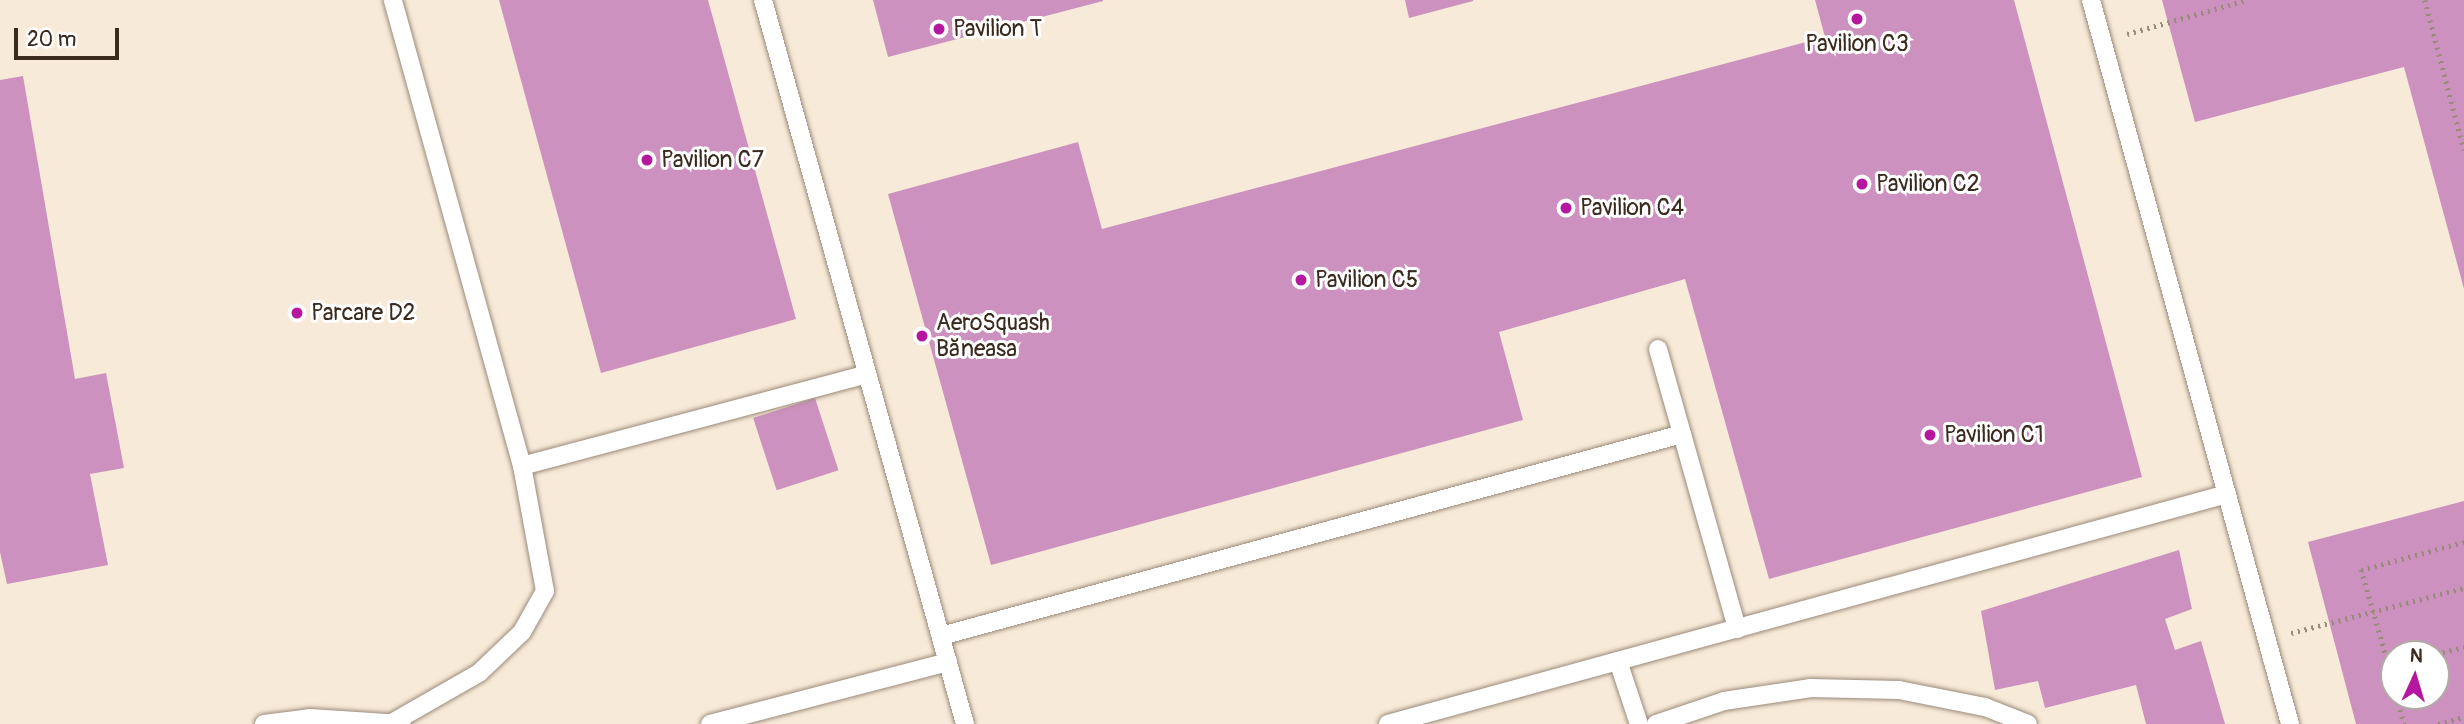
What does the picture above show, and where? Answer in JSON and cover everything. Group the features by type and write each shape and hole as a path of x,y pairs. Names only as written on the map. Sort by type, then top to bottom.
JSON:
{"lane":[{"path":"391,724 479,673 522,632 545,591 522,466 393,0"},
{"path":"763,0 965,724"},
{"path":"2091,0 2290,724"},
{"path":"1658,349 1737,629"},
{"path":"522,466 867,374"},
{"path":"941,636 1682,434"},
{"path":"1388,724 2227,494"},
{"path":"1618,661 1639,724"},
{"path":"710,724 948,662"},
{"path":"1656,724 1724,701 1811,688 1899,690 1985,707 2028,724"},
{"path":"264,724 310,718 402,724"}],"path":[{"path":"2102,40 2246,0"},
{"path":"2425,0 2464,150"},
{"path":"2383,640 2361,570 2464,542"},
{"path":"2267,639 2464,588"},
{"path":"2438,724 2464,717"}],"building":[{"name":"Pavilion C7","path":"499,0 708,0 796,319 601,373"},
{"name":"Pavilion T","path":"873,0 1103,0 1103,1 888,57"},
{"path":"1405,0 1473,0 1473,1 1409,18"},
{"path":"1815,0 2014,0 2142,477 1769,579 1685,279 1499,332 1523,420 991,565 888,194 1078,142 1102,229 1825,37"},
{"path":"2162,0 2464,0 2464,289 2404,67 2195,122"},
{"path":"23,76 75,379 106,373 124,468 90,474 108,565 7,584 0,552 0,80"},
{"path":"815,398 838,470 777,490 753,418"},
{"path":"2464,501 2464,724 2356,724 2308,542"},
{"path":"2179,550 2192,609 2165,619 2175,650 2201,641 2225,724 2146,724 2136,685 2045,708 2038,681 1995,690 1981,611"}],"place":[{"name":"Pavilion C3","path":"1857,19"},
{"name":"Pavilion T","path":"939,29"},
{"name":"Pavilion C7","path":"647,160"},
{"name":"Pavilion C2","path":"1862,184"},
{"name":"Pavilion C4","path":"1566,208"},
{"name":"Pavilion C5","path":"1301,280"},
{"name":"Parcare D2","path":"297,313"},
{"name":"AeroSquash Băneasa","path":"922,336"},
{"name":"Pavilion C1","path":"1930,435"}]}
